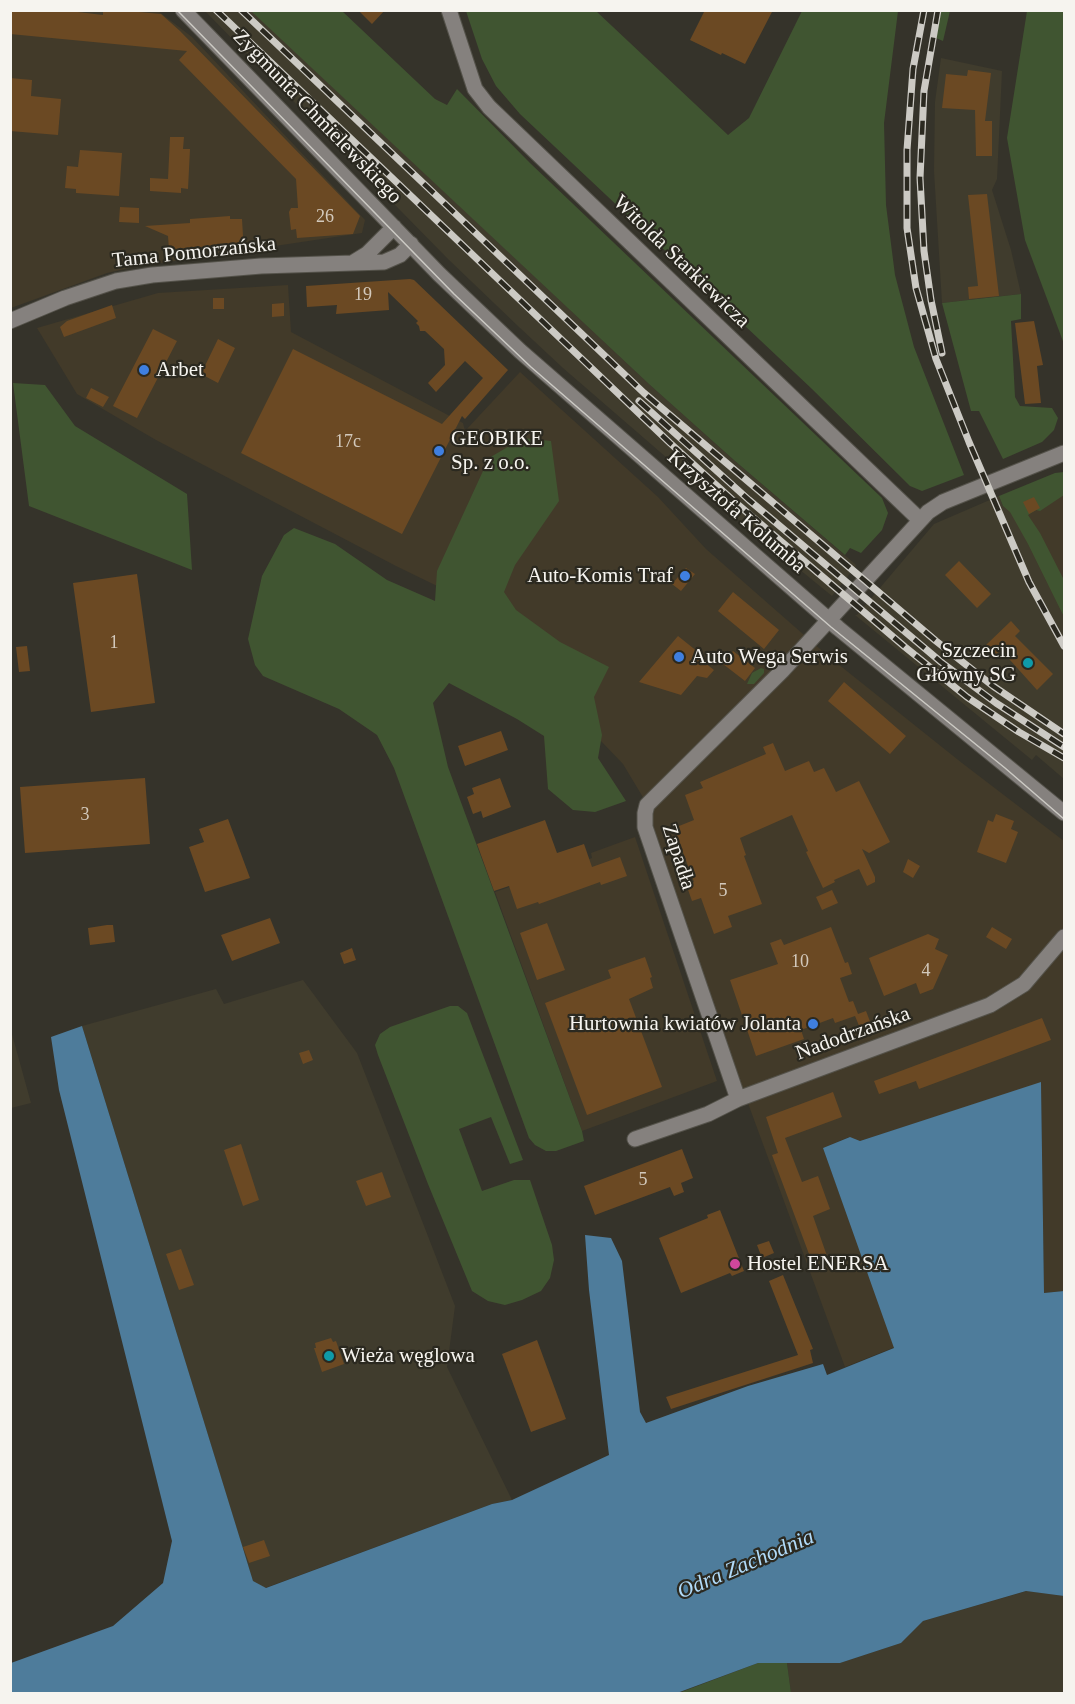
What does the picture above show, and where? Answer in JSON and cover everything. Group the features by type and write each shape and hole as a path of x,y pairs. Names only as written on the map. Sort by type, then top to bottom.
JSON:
{"street":[{"name":"Zygmunta Chmielewskiego","path":"183,10 394,227"},
{"name":"Witolda Starkiewicza","path":"449,10 475,89 489,107 920,520"},
{"name":"Krzysztofa Kolumba","path":"394,227 481,315 542,371 829,620 1065,813"},
{"path":"354,262 367,254 394,227"},
{"name":"Tama Pomorzańska","path":"10,321 86,290 131,278 261,266 388,261 400,255 411,244"},
{"path":"829,620 928,512 944,502 1065,453"},
{"name":"Zapadła","path":"738,1099 645,827 645,813 652,800 782,671 829,620"},
{"name":"Nadodrzańska","path":"635,1139 708,1114 738,1099 990,1005 1024,984 1065,937"}],"shaded area":[{"path":"11,11 158,11 192,37 365,220 362,233 134,267 107,273 11,308"},
{"path":"205,11 252,11 650,385 855,564 856,566 832,596 734,516 519,327 448,259"},
{"path":"941,58 1002,71 997,179 992,190 1011,250 1021,294 942,303 934,171 935,102"},
{"path":"288,285 291,332 463,423 465,431 520,372 658,497 706,549 828,656 1064,841 1064,1291 1044,1293 1041,1083 860,1141 849,1137 823,1148 895,1347 845,1367 749,1106 657,844 650,809 623,764 466,600 396,566 156,440 77,394 37,328 158,293"},
{"path":"1064,479 1064,617 1003,506"},
{"path":"999,496 1028,544 1064,617 1064,779 1036,755 1032,760 855,615 934,524"},
{"path":"635,837 717,1081 582,1131 495,892 592,858 591,853"},
{"path":"303,980 357,1053 455,1306 447,1367 512,1500 492,1504 265,1588 253,1582 82,1026 216,989 224,1004"},
{"path":"10,1027 31,1103 11,1108 10,1108"},
{"path":"1027,1591 1064,1596 1064,1693 791,1693 787,1663 840,1663 901,1643 923,1621"}],"green space":[{"path":"251,11 342,11 435,99 447,105 457,89 530,163 882,498 888,513 882,530 861,553 850,548 845,555 650,385"},
{"path":"466,11 596,11 728,135 749,118 802,11 898,11 884,123 886,205 895,275 914,347 964,475 922,491 910,486 812,389 520,114 496,86 482,59"},
{"path":"941,11 950,11 943,41 936,38"},
{"path":"1027,11 1064,11 1064,344 1025,240 1007,138"},
{"path":"1021,294 1021,319 1011,321 1015,397 1020,406 1052,408 1058,418 1054,430 1042,442 1003,459 979,411 971,411 942,303"},
{"path":"13,383 45,385 75,426 187,494 192,570 29,506"},
{"path":"523,438 551,441 559,501 515,565 504,592 516,610 560,642 609,667 594,697 602,735 598,758 626,801 595,812 573,810 548,789 544,736 449,683 433,703 448,767 582,1131 584,1141 556,1151 546,1151 535,1145 529,1138 394,768 377,735 339,709 263,676 255,665 248,639 262,576 284,535 294,528 335,544 387,580 435,601 437,571 489,458"},
{"path":"1064,472 1064,495 1040,511 1036,510 1028,515 1064,580 1064,617 1028,544 999,496 1055,473"},
{"path":"761,668 764,669 764,673 754,684 747,684 752,673"},
{"path":"450,1006 458,1006 467,1013 523,1160 510,1164 491,1117 459,1129 482,1191 514,1180 530,1180 552,1245 554,1260 550,1278 541,1291 505,1305 488,1301 472,1291 375,1045 380,1034 390,1027"},
{"path":"758,1663 787,1663 791,1693 676,1694"}],"water":[{"name":"Odra Zachodnia","path":"82,1026 253,1581 266,1588 492,1504 512,1500 609,1455 589,1290 585,1235 611,1238 622,1261 640,1412 646,1423 748,1386 823,1364 827,1375 894,1348 823,1148 850,1137 860,1141 1041,1082 1044,1293 1064,1291 1064,1596 1026,1591 923,1621 901,1643 840,1663 758,1663 677,1693 11,1693 11,1663 113,1626 163,1583 172,1541 59,1090 51,1037"}],"building":[{"path":"10,10 61,10 103,15 103,10 139,10 139,12 161,14 360,216 353,234 297,238 296,229 291,230 289,212 291,208 298,208 296,179 179,60 187,51 10,34"},
{"path":"358,10 385,10 372,24"},
{"path":"705,10 773,10 745,64 690,40"},
{"path":"968,70 991,73 985,121 992,121 992,156 976,156 975,110 942,108 946,74 967,76"},
{"path":"10,78 32,80 31,96 61,99 58,135 10,131"},
{"path":"170,137 184,137 183,149 190,149 188,189 181,188 181,193 150,191 150,178 168,179"},
{"path":"80,150 122,153 119,196 76,193 76,189 65,188 67,166 78,167"},
{"path":"987,194 999,296 969,299 968,287 978,286 968,195"},
{"path":"120,207 139,208 139,223 119,222"},
{"path":"230,216 230,219 242,219 241,243 169,250 168,236 145,226 190,223 190,219"},
{"path":"414,280 508,370 465,419 462,416 402,534 241,453 293,349 442,424 483,378 465,361 436,392 428,383 445,365 444,349 425,331 420,331 416,323 418,321 388,292 389,310 336,314 337,305 307,307 306,286"},
{"path":"213,298 224,298 224,309 213,309"},
{"path":"284,303 284,316 272,317 272,304"},
{"path":"112,305 116,318 64,337 60,327 67,321"},
{"path":"1034,321 1043,365 1037,366 1041,403 1025,404 1015,323"},
{"path":"153,329 177,341 137,418 113,406"},
{"path":"218,339 235,348 218,383 201,374"},
{"path":"91,388 109,397 103,407 86,398"},
{"path":"1034,497 1040,508 1029,514 1023,502"},
{"path":"959,561 991,594 977,608 945,575"},
{"path":"686,568 695,574 681,591 672,584"},
{"path":"137,574 155,703 91,712 73,583"},
{"path":"733,592 779,630 764,649 718,611"},
{"name":"Szczecin Główny SG","path":"1011,621 1020,631 1015,636 1053,674 1037,690 1001,650 995,655 986,645"},
{"name":"Auto Wega Serwis","path":"678,636 698,652 695,655 714,670 707,678 697,676 681,695 639,682"},
{"path":"27,646 30,671 19,672 16,647"},
{"path":"733,651 755,668 745,681 723,664"},
{"path":"844,682 906,736 890,754 828,701"},
{"path":"501,731 508,750 465,766 458,746"},
{"path":"773,743 785,771 809,761 814,772 824,768 836,792 859,781 890,842 869,853 862,849 875,877 875,882 867,886 859,869 834,880 835,882 823,888 792,815 740,838 746,855 744,856 762,904 728,916 732,927 714,934 701,898 692,901 686,884 694,882 674,828 694,820 685,795 703,788 700,782 766,754 763,747"},
{"path":"145,778 150,844 25,853 20,787"},
{"path":"500,778 511,807 483,818 481,811 473,814 467,797 474,794 472,788"},
{"path":"996,814 1014,821 1011,829 1018,832 1006,863 977,852 988,820 993,822"},
{"path":"228,819 250,878 205,892 189,847 204,842 199,829"},
{"path":"545,820 557,853 584,844 592,867 620,857 627,876 601,885 600,882 539,904 538,902 517,909 509,886 494,891 477,844"},
{"path":"908,859 920,866 913,878 903,872"},
{"path":"832,890 838,903 822,910 816,897"},
{"path":"270,918 280,943 232,961 221,935"},
{"path":"547,923 565,970 537,980 520,933"},
{"path":"113,925 115,942 90,945 88,928"},
{"path":"831,927 845,963 848,962 852,974 840,978 849,1002 853,1001 858,1014 866,1011 871,1024 860,1028 855,1016 835,1023 833,1018 801,1030 804,1039 756,1056 730,980 778,964 770,943 781,939 784,945"},
{"path":"992,927 1012,939 1006,949 986,937"},
{"path":"928,934 939,939 935,949 948,955 933,989 920,994 916,983 884,996 869,958"},
{"path":"352,948 356,960 344,964 340,953"},
{"path":"645,957 653,988 629,999 662,1087 587,1115 545,1003 611,978 608,970"},
{"path":"1042,1018 1051,1040 919,1089 916,1081 879,1094 874,1081"},
{"path":"309,1050 313,1060 303,1064 299,1053"},
{"path":"833,1092 842,1117 785,1138 802,1182 818,1176 830,1209 813,1216 827,1256 812,1262 772,1155 778,1153 766,1117"},
{"path":"241,1144 259,1200 243,1206 224,1150"},
{"path":"682,1149 693,1178 681,1183 684,1192 674,1196 670,1187 595,1215 584,1186"},
{"path":"382,1172 391,1197 366,1206 356,1181"},
{"path":"720,1210 744,1271 732,1276 730,1273 681,1293 659,1238 708,1218 707,1215"},
{"path":"769,1241 774,1253 762,1258 757,1245"},
{"path":"181,1249 194,1285 179,1290 166,1254"},
{"path":"783,1275 813,1349 810,1350 813,1363 671,1409 666,1397 798,1355 769,1281"},
{"name":"Wieża węglowa","path":"331,1338 333,1342 336,1341 344,1364 322,1372 314,1348 316,1348 315,1343"},
{"path":"537,1340 566,1419 531,1432 502,1354"},
{"path":"264,1540 270,1556 249,1563 243,1547"}],"tram line":[{"path":"177,10 454,294 531,367 831,627 1005,768 1064,819"}],"railway":[{"path":"216,10 670,443 736,503 967,697 1019,732 1064,758"},
{"path":"241,10 644,393 936,641 993,686 1064,734"},
{"path":"924,10 913,69 907,150 907,228 916,288 936,359 969,442 1029,582 1064,646"},
{"path":"938,10 924,91 920,178 924,251 942,353"},
{"path":"639,401 749,500 941,662 996,703 1064,747"}],"place":[{"name":"Arbet","path":"144,370"},
{"name":"GEOBIKE Sp. z o.o.","path":"439,451"},
{"name":"Auto-Komis Traf","path":"685,576"},
{"name":"Auto Wega Serwis","path":"679,657"},
{"name":"Szczecin Główny SG","path":"1028,663"},
{"name":"Hurtownia kwiatów Jolanta","path":"813,1024"},
{"name":"Hostel ENERSA","path":"735,1264"},
{"name":"Wieża węglowa","path":"329,1356"}]}
